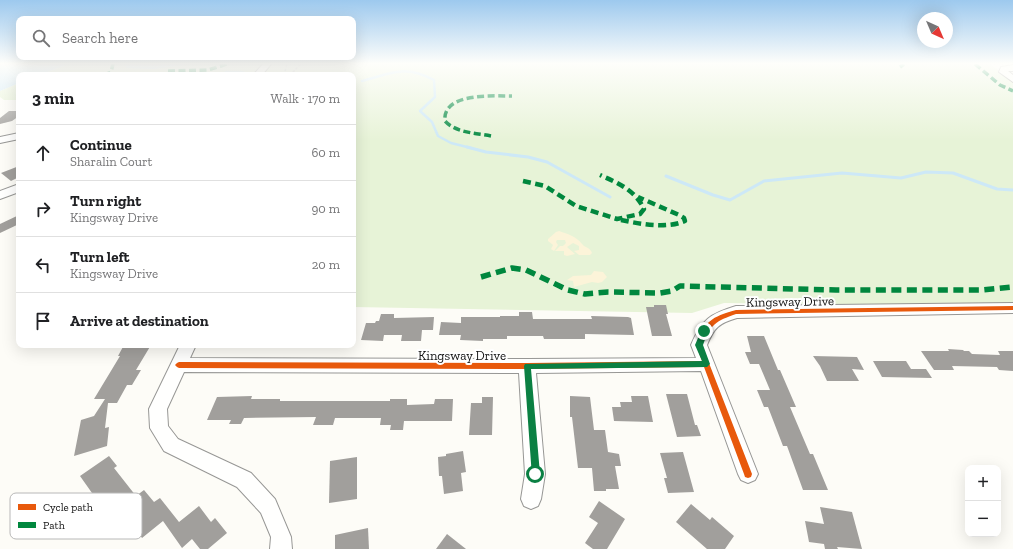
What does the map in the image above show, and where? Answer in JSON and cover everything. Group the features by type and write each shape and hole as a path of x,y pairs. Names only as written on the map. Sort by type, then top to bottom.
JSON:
{"street":[{"path":"0,140 16,137"},
{"path":"0,195 16,189"},
{"name":"Kingsway Drive","path":"179,365 527,366 707,364 699,345 704,331 713,320 736,312 1013,308"},
{"path":"187,348 158,409 159,428 171,445 244,480 268,506 281,537 281,549"},
{"path":"707,364 748,474"},
{"path":"527,366 535,474 531,499"}],"green space":[{"path":"16,90 16,100 4,100 0,97 0,91"},
{"path":"356,90 1013,90 1013,307 724,303 692,313 356,307"}],"sand":[{"path":"559,231 575,238 592,253 590,255 579,255 574,251 579,250 579,246 573,243 567,247 575,254 567,256 564,255 564,251 555,251 566,243 565,240 557,240 556,242 558,245 554,251 551,249 553,245 548,241 548,239"},
{"path":"594,271 603,272 607,277 602,282 592,282 574,287 573,281 567,280 573,276 591,275"}],"building":[{"path":"9,111 16,111 16,118 12,121 0,124 0,118"},
{"path":"16,167 16,178 11,181 1,173"},
{"path":"16,216 16,225 0,233 0,224"},
{"path":"654,305 666,305 668,314 666,314 672,336 652,336 646,307 654,307"},
{"path":"519,312 532,312 533,319 592,319 591,316 628,317 631,318 634,335 585,334 585,339 544,339 543,336 507,336 507,339 483,339 483,341 460,340 461,335 439,335 441,322 461,323 461,317 519,316"},
{"path":"381,314 394,314 394,318 434,317 433,330 422,330 421,341 401,341 402,335 384,335 383,341 361,340 366,323 375,323 376,321 379,321"},
{"path":"747,336 764,336 778,370 780,370 796,407 790,407 810,454 813,454 828,490 803,490 787,446 783,446 768,407 764,407 757,390 770,390 759,364 750,364 745,352 751,352"},
{"path":"122,348 149,348 136,370 141,370 132,385 127,385 117,403 108,403 105,428 109,427 107,446 74,456 81,420 94,416 105,399 94,399 120,356 118,356"},
{"path":"948,349 969,351 972,354 1000,355 998,351 1013,351 1013,371 999,370 997,367 952,366 954,370 934,370 921,351 949,351"},
{"path":"813,356 857,357 864,370 852,369 859,381 827,381 820,366"},
{"path":"873,361 906,361 911,369 926,369 932,378 882,377"},
{"path":"666,394 687,394 695,425 697,425 701,436 677,437"},
{"path":"252,396 251,399 280,399 280,401 390,401 390,399 407,399 407,405 434,404 435,399 453,399 452,421 404,421 403,430 390,430 391,425 380,425 381,418 335,418 333,425 313,425 316,417 244,418 241,424 229,424 231,420 207,420 217,397"},
{"path":"570,396 590,397 594,430 605,430 608,452 619,454 621,466 615,466 619,489 594,491 592,468 578,468 572,417 570,417"},
{"path":"631,396 648,396 653,422 614,421 612,407 621,407 620,402 632,402"},
{"path":"482,397 493,397 492,435 469,435 471,403 482,403"},
{"path":"463,451 466,472 461,473 463,491 444,494 442,476 439,476 438,457"},
{"path":"683,452 694,492 668,493 664,478 667,478 660,453"},
{"path":"109,456 117,466 114,468 134,493 92,493 80,476"},
{"path":"357,457 357,499 329,503 330,461"},
{"path":"144,490 154,502 160,498 179,522 199,506 211,522 215,518 227,533 208,549 200,549 192,539 182,548 163,521 142,538 142,493 140,493"},
{"path":"599,501 625,519 607,549 593,549 585,543 598,523 589,517"},
{"path":"691,504 710,520 712,517 734,536 725,549 707,549 676,522"},
{"path":"820,507 852,512 862,549 837,547 838,549 825,549 824,544 809,542 805,521 824,524"},
{"path":"368,528 369,549 335,549 335,535"},
{"path":"447,534 466,549 436,549"}],"waterway":[{"path":"435,90 435,97 420,111 432,122 438,136 451,143 467,147"},
{"path":"467,147 471,148"},
{"path":"467,147 486,152 528,157 547,162 610,197"},
{"path":"666,176 713,195 730,200 764,181 842,173 901,178 926,172 953,173 997,189 1013,190"}],"marked path":[{"path":"491,136 462,130 451,126 445,121 446,112 450,106 457,101 486,96 512,96"},
{"path":"523,181 545,186 576,206 617,219 640,214 644,209 636,196 619,184 600,175"},
{"path":"621,220 644,224 663,225 672,225 685,221 684,218 679,215 638,197"},
{"path":"481,277 512,268 526,270 568,290 585,294 608,292 660,293 672,291 680,286 836,290 982,290 1013,287"}],"cycle path":[{"path":"748,474 699,345 705,331 712,322 736,312 1013,308"},
{"path":"179,365 527,366 707,364"}],"route":[{"path":"535,474 527,366 707,364 699,345 704,331"}]}
